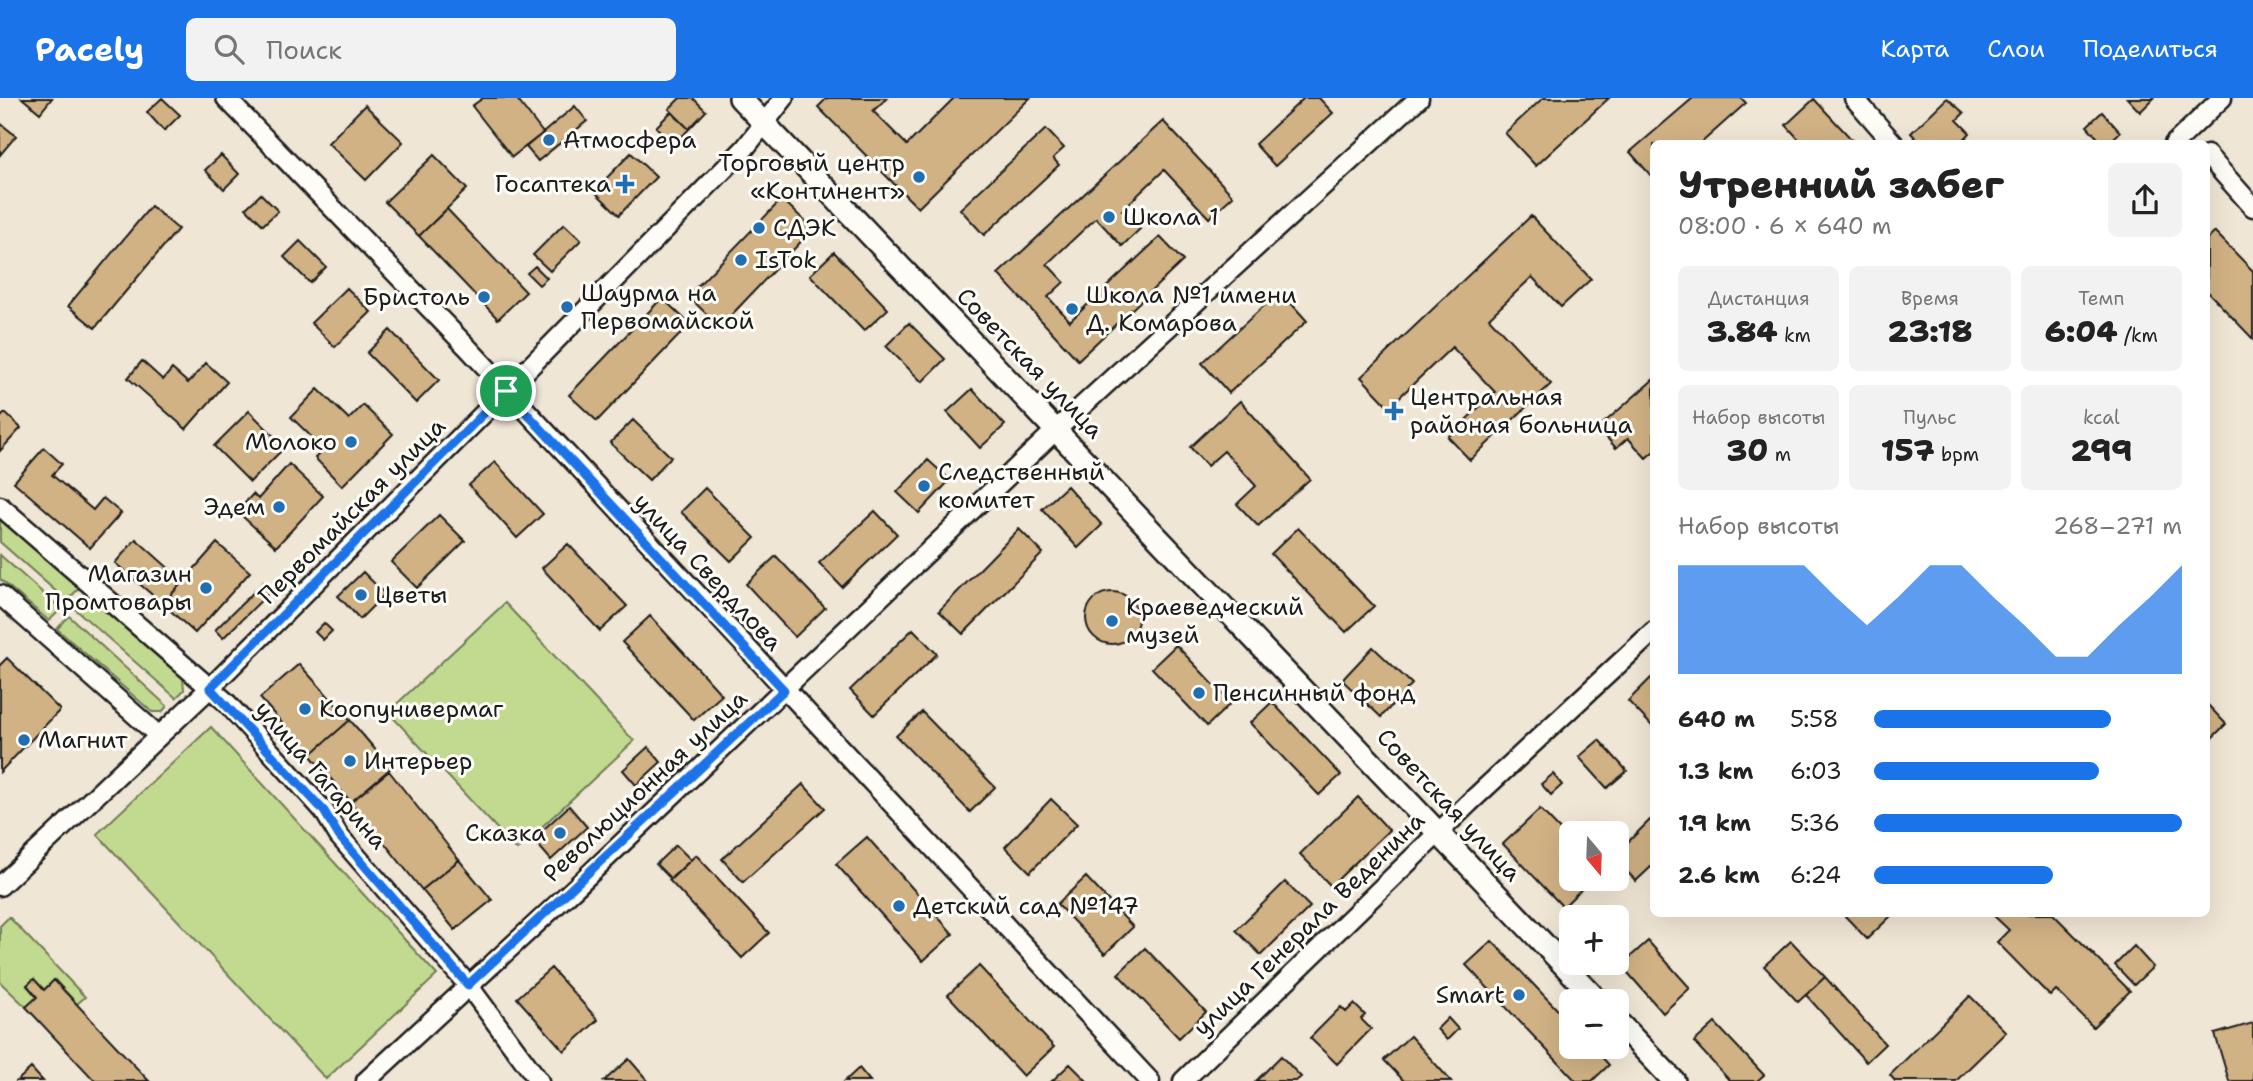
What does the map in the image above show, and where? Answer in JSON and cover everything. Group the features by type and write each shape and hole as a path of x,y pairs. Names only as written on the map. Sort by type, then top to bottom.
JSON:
{"street":[{"name":"улица Свердлова","path":"226,98 506,391 1150,1081"},
{"name":"Советская улица","path":"740,98 1587,989"},
{"name":"Первомайская улица","path":"0,886 210,688 506,391 765,125 784,98"},
{"name":"Революционная улица","path":"366,1081 784,690 1057,429 1419,98"},
{"path":"1854,98 1891,140"},
{"path":"2185,140 2222,98"},
{"path":"2210,158 2253,207"},
{"name":"улица Гагарина","path":"0,506 210,688 324,811 339,836 468,985 539,1081"},
{"path":"0,595 159,736"},
{"name":"улица Генерала Веденина","path":"1183,1081 1438,832 1650,635"},
{"path":"1629,1034 1674,1081"}],"green space":[{"path":"0,519 79,588 67,601 0,542"},
{"path":"0,555 61,609 49,621 0,579"},
{"path":"88,594 183,678 184,690 176,698 75,609"},
{"path":"505,603 634,741 517,850 388,712"},
{"path":"69,616 167,706 162,712 152,712 57,629"},
{"path":"211,727 437,975 326,1079 97,834"},
{"path":"9,917 85,997 77,1004 55,980 44,990 34,979 27,986 37,997 26,1007 0,982 0,926"}],"building":[{"path":"22,98 52,98 40,113"},
{"path":"162,98 180,115 164,131 147,112"},
{"path":"483,98 516,98 543,133 512,157 472,106"},
{"path":"680,98 693,98 706,111 689,129 669,109"},
{"name":"Торговый центр «Континент»","path":"827,98 887,98 873,111 907,145 954,98 1030,98 918,208 818,107"},
{"path":"1304,98 1319,98 1333,113 1275,166 1255,144"},
{"path":"1543,98 1609,98 1536,166 1505,133"},
{"path":"1693,98 1741,98 1746,103 1704,140 1650,140 1650,174 1630,152"},
{"path":"1947,98 1964,113 1957,120 1970,133 1964,140 1917,140 1911,133"},
{"path":"2127,98 2154,98 2140,112"},
{"path":"1814,99 1852,140 1799,140 1786,125"},
{"path":"365,105 403,142 366,180 328,143"},
{"name":"Атмосфера","path":"575,106 587,121 538,161 526,147"},
{"path":"671,112 689,129 674,145 656,127"},
{"path":"2102,112 2120,132 2112,140 2099,140 2087,126"},
{"path":"1163,121 1233,196 1209,218 1164,170 1122,210 1140,229 1122,246 1096,218 1047,264 1064,282 1048,297 1070,321 1160,237 1183,261 1078,360 998,274"},
{"path":"0,123 16,136 0,155"},
{"path":"1046,129 1064,148 1053,158 1059,165 984,235 960,209"},
{"name":"Госаптека","path":"631,153 656,177 619,215 594,191"},
{"path":"221,155 239,174 224,189 205,170"},
{"path":"434,155 467,189 419,236 385,202"},
{"path":"261,194 278,211 263,225 246,208"},
{"path":"782,199 813,229 720,327 688,296"},
{"path":"151,206 178,229 95,328 68,306"},
{"path":"447,209 526,292 498,319 419,236"},
{"path":"1531,216 1591,279 1561,307 1532,277 1489,318 1551,384 1470,460 1448,437 1495,392 1452,347 1389,407 1361,377"},
{"path":"564,224 581,240 550,271 533,255"},
{"path":"2215,232 2253,271 2253,339 2210,294 2210,237"},
{"path":"300,241 326,267 310,283 284,257"},
{"path":"834,252 888,309 864,331 810,275"},
{"path":"535,266 547,278 539,285 527,273"},
{"path":"347,288 371,312 335,347 311,323"},
{"path":"1280,291 1307,321 1229,393 1202,363"},
{"path":"662,298 690,324 597,421 569,395"},
{"path":"909,323 945,359 922,382 886,346"},
{"path":"390,330 439,380 416,403 367,353"},
{"path":"142,361 163,380 172,369 188,383 206,363 227,382 186,429 128,378"},
{"path":"1650,382 1650,454 1646,458 1628,438 1616,448 1598,428"},
{"name":"Молоко","path":"318,389 349,419 363,405 393,434 342,486 315,458 324,449 291,417"},
{"path":"972,389 1005,425 980,448 947,412"},
{"path":"1240,401 1310,479 1258,526 1237,504 1256,486 1224,451 1207,466 1190,447"},
{"path":"249,411 285,447 250,482 214,446"},
{"path":"5,413 21,428 0,451 0,418"},
{"path":"633,420 671,457 649,480 610,443"},
{"path":"44,448 62,464 52,475 93,510 103,498 121,513 90,548 14,482"},
{"name":"Следственный комитет","path":"928,460 950,480 919,513 897,492"},
{"path":"495,462 543,514 517,538 469,485"},
{"name":"Эдем","path":"289,464 323,496 276,547 242,516 248,509 243,505 253,494 258,499"},
{"path":"1067,486 1102,525 1078,548 1042,509"},
{"path":"705,488 755,538 731,561 681,512"},
{"path":"875,511 897,534 842,587 819,563"},
{"path":"439,515 465,541 417,588 391,562"},
{"path":"1298,528 1374,606 1346,632 1271,554"},
{"path":"1019,529 1043,553 963,634 939,611"},
{"path":"136,539 183,581 163,604 115,563"},
{"name":"Магазин Промтовары","path":"217,543 250,572 195,633 163,604"},
{"path":"568,544 627,606 600,631 542,568"},
{"path":"776,556 825,608 795,637 746,584"},
{"name":"Цветы","path":"363,572 385,594 360,619 338,596"},
{"path":"264,582 272,590 223,638 215,630"},
{"name":"Краеведческий музей","path":"1112,592 1122,594 1130,600 1136,608 1136,628 1130,636 1122,642 1112,644 1102,642 1094,636 1088,628 1086,618 1088,608 1094,600 1102,594"},
{"path":"650,616 722,695 694,720 622,642"},
{"path":"324,623 332,631 323,640 315,632"},
{"path":"913,629 937,654 874,715 850,690"},
{"name":"Пенсинный фонд","path":"1176,645 1231,703 1207,726 1152,668"},
{"path":"1373,647 1412,684 1381,717 1342,680"},
{"path":"7,658 60,710 0,772 0,665"},
{"name":"Коопунивермаг","path":"299,664 350,720 310,755 260,698"},
{"path":"1650,679 1650,724 1628,701"},
{"path":"1272,702 1341,775 1319,795 1250,723"},
{"path":"2210,707 2226,724 2210,740"},
{"path":"922,712 995,787 970,812 896,736"},
{"name":"Интерьер","path":"350,720 391,768 351,802 310,755"},
{"path":"1599,740 1627,771 1607,788 1579,757"},
{"path":"648,747 661,762 636,785 623,770"},
{"path":"389,771 459,860 422,890 382,840 368,838 353,819 354,806 351,802"},
{"path":"1553,774 1562,785 1551,795 1541,784"},
{"path":"803,784 825,808 743,882 722,859"},
{"path":"1358,797 1389,830 1331,886 1300,854"},
{"path":"1051,799 1077,824 1030,872 1005,847"},
{"name":"Сказка","path":"569,806 587,827 551,860 533,839"},
{"path":"1540,809 1559,829 1559,891 1580,891 1565,905 1561,905 1503,844"},
{"path":"1650,820 1650,868 1636,881 1629,874 1629,841"},
{"name":"Детский сад №147","path":"867,837 953,934 923,961 836,864"},
{"path":"676,845 691,860 671,879 656,864"},
{"path":"696,855 769,933 742,958 669,880"},
{"path":"459,860 492,900 455,930 422,890"},
{"path":"1086,877 1133,927 1105,954 1057,904"},
{"path":"1285,882 1310,907 1261,955 1236,930"},
{"path":"1846,917 1890,917 1867,939"},
{"path":"1995,917 2056,917 2130,991 2093,1027 2056,990 2050,996 1997,942 2009,930"},
{"name":"Smart","path":"1492,941 1559,1011 1559,1059 1604,1059 1609,1065 1592,1081 1576,1081 1466,965"},
{"path":"1648,941 1690,988 1663,1013 1629,974 1629,958"},
{"path":"1791,941 1825,977 1798,1002 1764,966"},
{"path":"2134,946 2153,967 2134,985 2115,965"},
{"path":"1145,948 1206,1012 1179,1038 1118,974"},
{"path":"979,966 1054,1047 1023,1076 948,995"},
{"path":"551,968 598,1020 564,1051 517,998"},
{"path":"1825,977 1885,1044 1866,1062 1806,995"},
{"path":"34,979 44,990 54,980 149,1081 95,1081 26,1007 37,997 27,985"},
{"path":"1970,996 2006,1032 1956,1081 1895,1081 1890,1075"},
{"path":"1354,1004 1365,1015 1361,1019 1371,1029 1337,1064 1310,1038 1341,1007 1346,1012"},
{"path":"1448,1018 1458,1029 1447,1040 1437,1029"},
{"path":"1715,1023 1764,1075 1757,1081 1730,1081 1694,1042"},
{"path":"2253,1023 2253,1081 2229,1081 2215,1034"},
{"path":"1410,1036 1451,1081 1404,1081 1384,1060"},
{"path":"1281,1056 1301,1077 1296,1081 1256,1081"},
{"path":"629,1059 648,1081 604,1081"},
{"path":"1070,1064 1087,1081 1052,1081"},
{"path":"31,1068 43,1081 17,1081"},
{"path":"859,1068 870,1081 845,1081"}],"place":[{"name":"Атмосфера","path":"549,140"},
{"name":"Торговый центр «Континент»","path":"919,177"},
{"name":"Госаптека","path":"625,184"},
{"name":"Школа 1","path":"1109,217"},
{"name":"СДЭК","path":"759,228"},
{"name":"IsTok","path":"741,260"},
{"name":"Бристоль","path":"484,297"},
{"name":"Шаурма на Первомайской","path":"567,307"},
{"name":"Школа №1 имени Д. Комарова","path":"1072,309"},
{"name":"Центральная районая больница","path":"1394,411"},
{"name":"Молоко","path":"351,442"},
{"name":"Следственный комитет","path":"924,486"},
{"name":"Эдем","path":"279,507"},
{"name":"Магазин Промтовары","path":"206,588"},
{"name":"Цветы","path":"361,595"},
{"name":"Краеведческий музей","path":"1112,621"},
{"name":"Пенсинный фонд","path":"1199,693"},
{"name":"Коопунивермаг","path":"305,709"},
{"name":"Магнит","path":"24,740"},
{"name":"Интерьер","path":"350,761"},
{"name":"Сказка","path":"560,833"},
{"name":"Детский сад №147","path":"899,906"},
{"name":"Smart","path":"1519,995"}],"route":[{"path":"506,391 784,690 468,985 371,869 339,836 324,811 226,702 210,688 506,391"}]}
